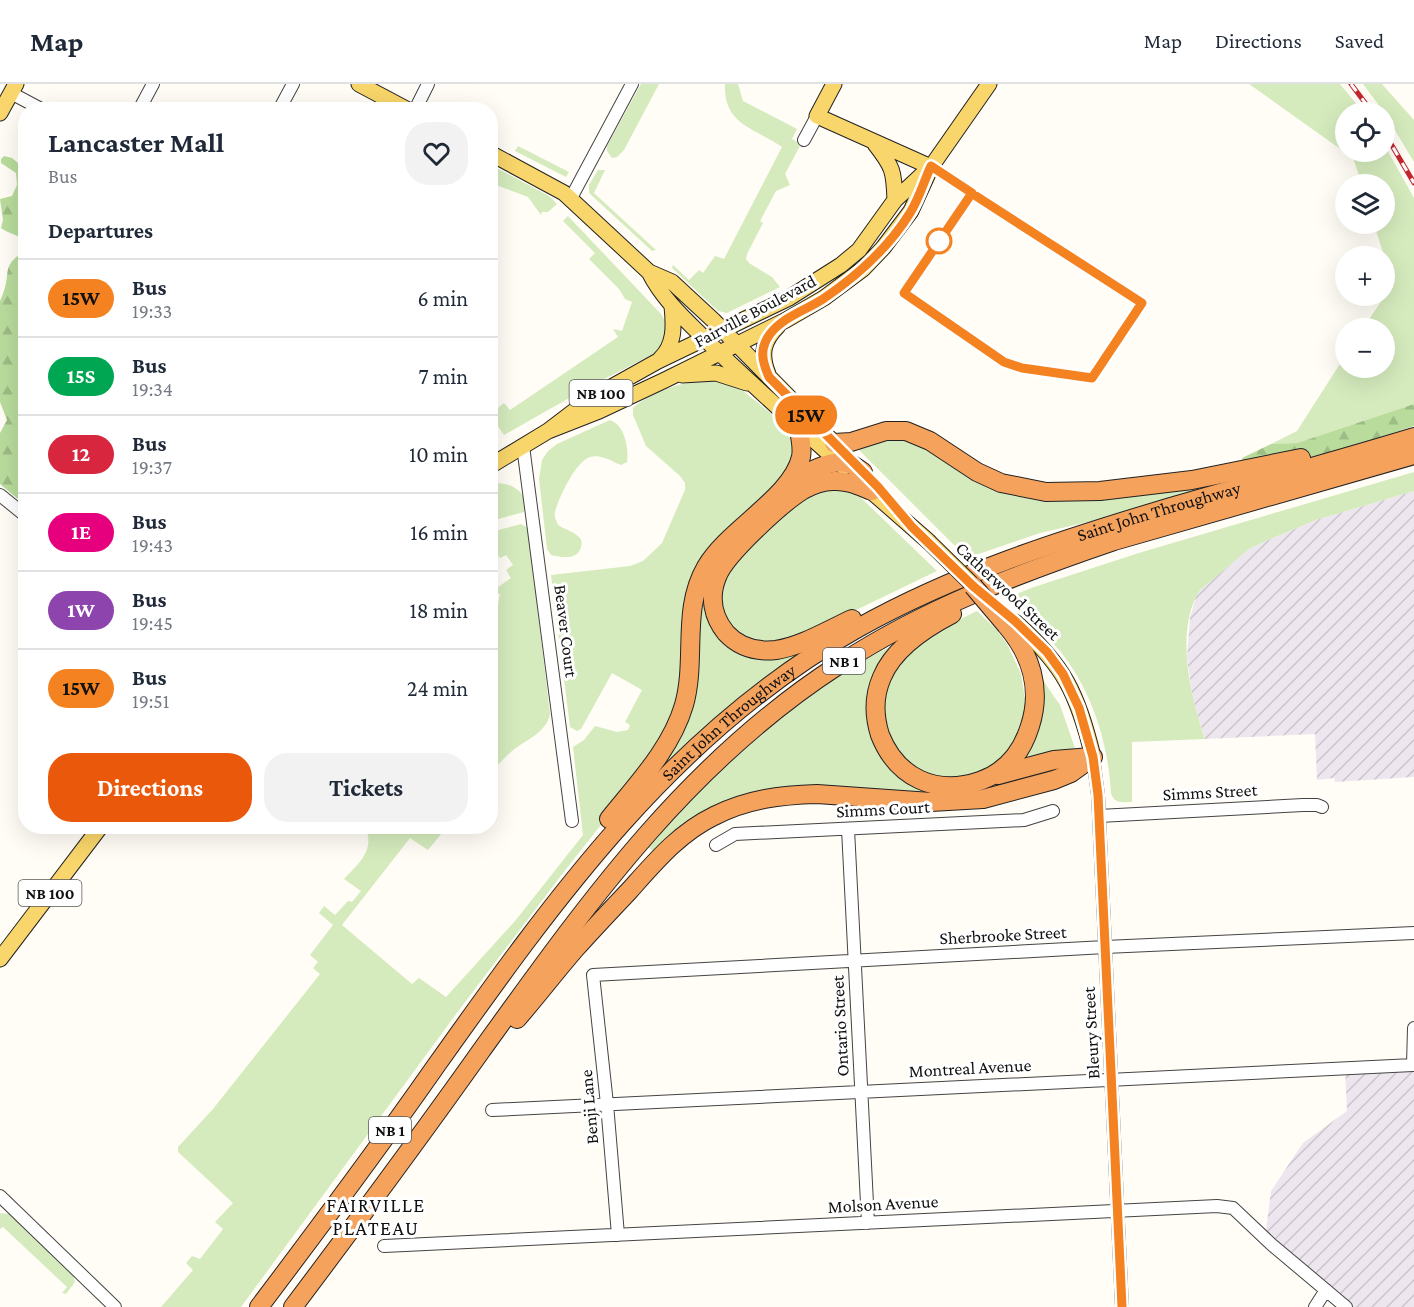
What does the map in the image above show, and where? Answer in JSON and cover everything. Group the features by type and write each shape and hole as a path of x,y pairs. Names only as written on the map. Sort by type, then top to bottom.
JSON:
{"highway":[{"path":"788,484 801,457 802,442 798,426"},
{"path":"834,443 851,442 886,431 906,431 930,441 977,472 1001,483 1030,490 1068,493 1192,480 1414,436"},
{"name":"Saint John Throughway","path":"259,1307 344,1194 518,951 600,847 677,764 752,699 807,659 861,626 918,597 993,564 1110,525 1414,436"},
{"name":"Saint John Throughway","path":"293,1307 620,864 659,819 723,754 792,698 840,664 927,614 1042,568 1114,541 1414,455"},
{"path":"518,951 591,842 659,756 675,726 684,705 693,601 701,575 718,550 788,484 807,471 848,463 863,471"},
{"path":"872,491 846,481 825,481 812,485 800,491 755,530 722,566 713,590 715,614 729,636 741,645 752,649 779,649 812,637 923,588 993,564"},
{"path":"1042,568 941,620 915,637 889,664 881,677 876,701 879,730 888,753 907,773 933,785 946,787 969,784 1054,760 1093,757"},
{"path":"973,586 1011,623 1034,677 1034,708 1026,738 1018,753 1007,765 990,777"},
{"path":"439,1110 592,931 679,838 703,822 745,803 780,796 817,794 948,802 983,799 1053,780 1071,772 1093,757"}],"main road":[{"path":"359,84 393,102"},
{"path":"834,84 817,116 931,166"},
{"name":"Fairville Boulevard","path":"498,461 548,431 590,399 658,361 789,298 842,265 859,250 895,201 931,166 989,84"},
{"path":"0,113 13,89"},
{"path":"873,141 891,164 895,201"},
{"name":"Catherwood Street","path":"498,157 547,182 571,198 649,272 657,288 672,306 752,385 928,541 973,586"},
{"name":"Fairville Boulevard","path":"548,431 599,411 665,380 786,320 838,288 863,269 911,212 931,166"},
{"name":"Catherwood Street","path":"649,272 672,282 723,330 863,471 912,527"},
{"path":"658,361 666,352 673,337 672,306"},
{"path":"769,377 762,351 771,333 786,320"},
{"path":"665,380 688,374 716,373 752,385"},
{"name":"Catherwood Street","path":"1011,623 1047,652 1063,674 1079,708 1093,757"},
{"name":"NB 100","path":"0,959 95,834"}],"street":[{"path":"144,102 153,84"},
{"path":"283,102 293,84"},
{"path":"419,102 428,84"},
{"path":"571,198 632,84"},
{"path":"13,89 32,102"},
{"path":"804,140 817,116"},
{"name":"Beaver Court","path":"523,446 572,821"},
{"path":"0,495 18,510"},
{"name":"Bleury Street","path":"1093,757 1099,816 1122,1307"},
{"name":"Simms Street","path":"1099,816 1303,805 1322,807"},
{"name":"Simms Court","path":"716,845 735,834 1024,820 1053,811"},
{"name":"Ontario Street","path":"848,829 868,1222"},
{"name":"Sherbrooke Street","path":"593,975 1105,947 1414,933"},
{"name":"Benji Lane","path":"593,975 608,1104 618,1235"},
{"name":"Montreal Avenue","path":"492,1110 1413,1065 1414,1028"},
{"path":"0,1196 115,1307"},
{"name":"Molson Avenue","path":"384,1246 1217,1206 1233,1208 1346,1307"},
{"path":"1315,1307 1326,1290"}],"shaded area":[{"path":"1414,491 1414,777 1335,782 1334,778 1317,780 1315,734 1205,739 1193,701 1187,657 1190,618 1200,590 1249,549 1268,540 1316,520"},
{"path":"1414,1065 1414,1307 1346,1307 1265,1238 1271,1191 1303,1143 1347,1111 1345,1068"}],"green space":[{"path":"641,84 659,84 624,150 617,157 612,158 607,151 607,146"},
{"path":"725,84 738,84 743,101 797,129 792,139 801,144 785,174 790,185 776,191 760,221 763,223 746,259 772,277 780,287 727,313 718,311 672,268 673,265 689,280 699,270 703,273 715,256 724,259 782,147 752,130 735,117 729,108"},
{"path":"1249,84 1340,84 1355,102 1335,102 1335,145"},
{"path":"1363,84 1382,84 1414,120 1414,162 1395,130 1395,102 1376,102"},
{"path":"518,146 569,172 566,177 515,151"},
{"path":"4,156 12,158 18,163 18,236 1,228 3,220 0,199 12,196 17,185 16,173 1,163"},
{"path":"1354,162 1394,162 1414,198 1414,404 1297,443 1271,444 1297,431 1335,372 1335,378 1395,378 1395,318 1370,318 1378,306 1395,306 1395,246 1381,246 1377,234 1395,234 1395,174 1359,174"},
{"path":"498,169 549,196 557,204 548,212 542,212 541,215 528,197 498,186"},
{"path":"598,170 605,170 594,193 656,250 652,251 589,193 589,185"},
{"path":"568,216 661,314 666,323 665,335 657,352 504,435 498,426 499,407 504,403 510,410 618,337 613,329 622,331 632,302 625,299 619,289 589,259 595,253 563,221"},
{"path":"18,256 18,499 0,484 0,433 7,420 0,402 0,301 6,284 8,268"},
{"path":"713,379 743,391 773,415 789,432 794,443 791,470 710,552 671,724 616,806 459,1010 241,1307 161,1307 193,1270 186,1263 192,1256 200,1259 223,1229 215,1222 233,1203 178,1152 178,1147 213,1109 320,974 313,968 318,962 310,955 333,925 319,913 324,906 335,915 348,901 352,902 361,891 344,879 364,856 367,850 368,834 441,834 428,850 410,838 342,925 412,984 419,978 446,997 515,921 583,835 573,747 584,740 595,726 617,732 628,730 630,725 625,722 642,690 612,673 581,729 577,731 570,727 551,575 630,566 643,561 662,543 685,490 685,483 646,446 633,415 633,408 660,391"},
{"path":"1414,404 1414,426 1345,449 1246,471 1242,458 1271,444 1297,443"},
{"path":"610,420 622,432 626,444 627,462 621,465 606,458 594,456 579,465 564,489 555,515 558,525 580,538 581,547 572,556 551,555 547,549 539,479 542,460 557,444"},
{"path":"888,439 914,440 999,489 1206,484 1205,492 1040,533 967,558 859,450"},
{"path":"1414,472 1414,491 1316,520 1268,540 1249,549 1200,590 1192,606 1186,644 1190,684 1205,739 1132,742 1132,802 1119,802 1114,799 1111,793 1102,736 1081,683 1054,644 1007,598 1142,552"},
{"path":"498,483 513,487 522,494 524,512 498,519"},
{"path":"829,487 856,493 937,571 825,625 768,645 730,631 719,610 722,578 789,507"},
{"path":"521,524 528,528 550,714 548,721 540,731 512,751 498,765 498,605 500,594 498,587 511,578 506,570 513,565 506,555 500,558 498,555 498,530"},
{"path":"701,587 722,636 791,650 796,657 665,769 659,765 673,744"},
{"path":"977,611 996,629 1007,644 1021,674 1025,713 1018,740 999,763 967,779 931,776 908,764 887,735 882,695 900,659 938,630"},
{"path":"892,646 881,662 885,761 974,791 1016,777 1061,767 1053,772 972,796 783,790 655,853 648,847 708,784 772,726 844,673"},
{"path":"1040,676 1060,705 1075,748 1018,765"},
{"path":"0,1213 9,1214 73,1275 75,1282 66,1294 62,1293 67,1287 3,1227 0,1229"}],"railway":[{"path":"1351,84 1364,102"},
{"path":"1395,151 1414,183"}],"bus line":[{"name":"15W","path":"976,196 1142,303 1092,378 1022,368 1004,362 904,293 972,193 931,166 911,212 883,248 863,269 838,288 777,327 766,341 762,357 769,377 878,487 912,527 973,586 1015,621 1047,652 1063,674 1079,708 1093,757 1098,795 1122,1307"}],"district":[{"name":"FAIRVILLE PLATEAU","path":"376,1216"}]}
